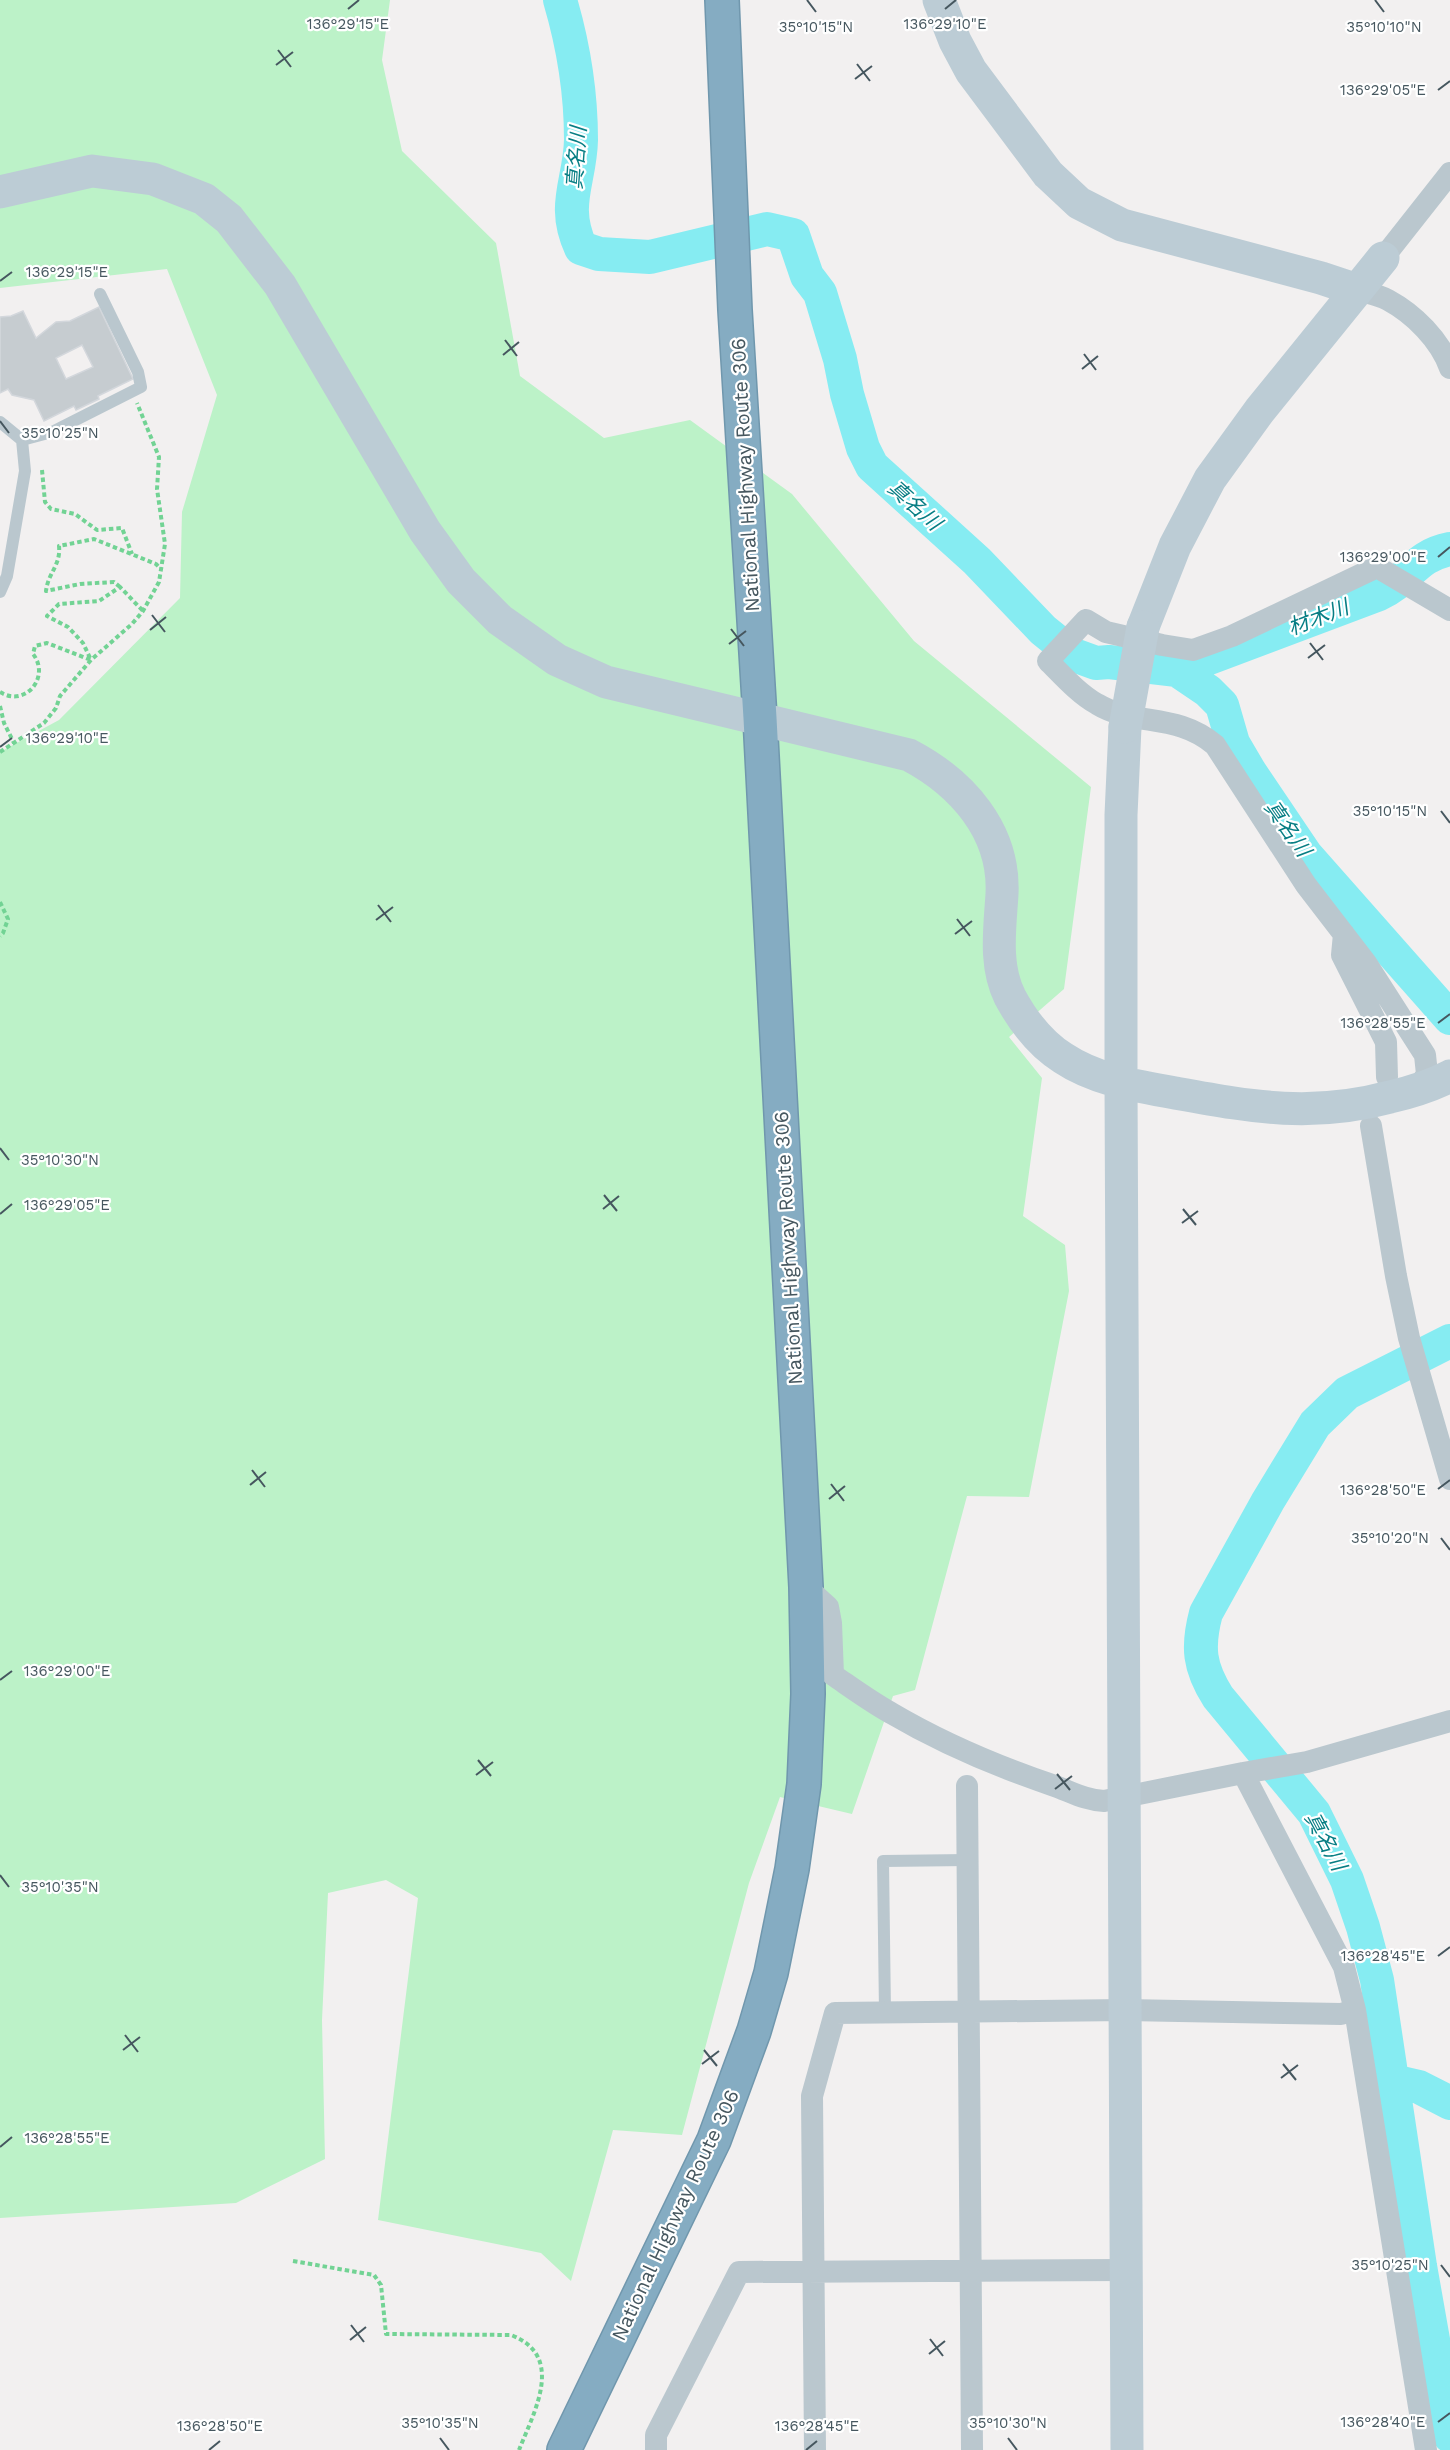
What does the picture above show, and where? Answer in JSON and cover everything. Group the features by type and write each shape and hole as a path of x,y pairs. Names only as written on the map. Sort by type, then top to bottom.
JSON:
{"highway":[{"name":"National Highway Route 306","path":"564,2450 714,2140 757,2021 782,1924 798,1837 804,1784 808,1694 806,1587 760,718 735,310 722,0"}],"street":[{"path":"939,0 955,41 971,71 1048,174 1079,203 1122,225 1321,278 1388,299 1419,321 1446,356 1450,368"},
{"path":"0,192 92,171 153,179 204,200 229,219 280,285 425,531 461,581 500,620 558,660 606,682 909,755 928,765 958,788 982,817 997,852 1001,871 1000,961 1009,994 1028,1026 1051,1050 1082,1069 1122,1083 1234,1104 1290,1110 1353,1105 1437,1081"},
{"path":"1127,2450 1122,1083 1122,815 1125,727 1143,627 1175,546 1210,479 1260,410 1450,173"},
{"path":"1437,1081 1424,1082 1427,1074 1425,1055 1366,963 1306,885 1215,745 1201,734 1183,725 1115,712 1097,704 1048,661 1086,620 1106,632 1193,650 1232,636 1377,567 1450,610"},
{"path":"1344,934 1342,955 1386,1042 1387,1077"},
{"path":"1371,1126 1396,1276 1409,1338 1450,1479"},
{"path":"806,1587 828,1607 831,1623 833,1675 891,1713 976,1757 1081,1797 1104,1801 1306,1762 1450,1720"},
{"path":"1249,1772 1344,1967 1355,2010 1426,2450"},
{"path":"967,1786 972,2450"},
{"path":"815,2450 812,2096 835,2013 1126,2010 1341,2014 1355,2010"},
{"path":"656,2450 656,2435 740,2272 1126,2270"}],"lane":[{"path":"22,440 52,432 141,387 138,372 100,294"},
{"path":"0,422 22,440 25,471 7,576 0,592"},
{"path":"885,2013 883,1861 968,1860"}],"path":[{"path":"0,752 44,723 56,708 60,696 91,660 132,624 143,611 159,582 165,544 157,489 159,457 132,392"},
{"path":"22,440 38,457 43,475 45,502 51,509 75,514 97,530 122,528 133,554"},
{"path":"143,611 114,582 80,584 46,591 47,582 60,558 59,546 94,539 156,564 162,571"},
{"path":"91,660 83,643 68,627 47,616 59,604 99,601 120,587"},
{"path":"0,692 7,696 20,696 32,688 40,675 40,663 33,654 35,646 47,644 91,660"},
{"path":"0,706 4,723 14,743"},
{"path":"0,902 8,918 0,936"},
{"path":"293,2260 374,2275 381,2284 386,2334 511,2335 526,2341 538,2354 543,2389 519,2450"}],"green space":[{"path":"0,0 390,0 382,60 402,151 496,243 520,376 604,438 690,420 792,494 914,641 1091,787 1064,989 1009,1037 1042,1078 1023,1216 1065,1245 1069,1291 1029,1497 967,1496 915,1690 893,1696 852,1814 780,1797 749,1883 682,2135 613,2130 571,2281 541,2253 378,2220 418,1898 386,1880 328,1893 322,2020 325,2159 236,2203 0,2218 0,752 59,720 180,598 182,512 217,395 167,269 0,288"}],"building":[{"path":"99,307 133,379 76,410 74,406 44,421 34,400 12,395 8,389 0,393 0,317 11,316 23,311 36,338 56,322 70,321","holes":["82,345 93,367 66,379 56,358"]}],"waterway":[{"name":"真名川","path":"560,0 569,34 580,105 580,155 573,194 572,219 581,248 599,254 650,257 767,229 793,235 807,276 820,293 863,448 872,466 977,561 1043,630 1074,655 1096,663 1109,662 1177,670 1208,691 1222,705 1233,743 1250,772 1306,855 1450,1018"},
{"name":"材木川","path":"1177,670 1379,594 1398,582 1428,557 1450,549"},
{"name":"真名川","path":"1450,1341 1347,1393 1315,1424 1268,1501 1206,1613 1201,1636 1203,1666 1218,1697 1314,1813 1347,1880 1363,1927 1377,1980 1420,2266 1450,2436"},
{"path":"1393,2081 1419,2087 1450,2103"}]}
